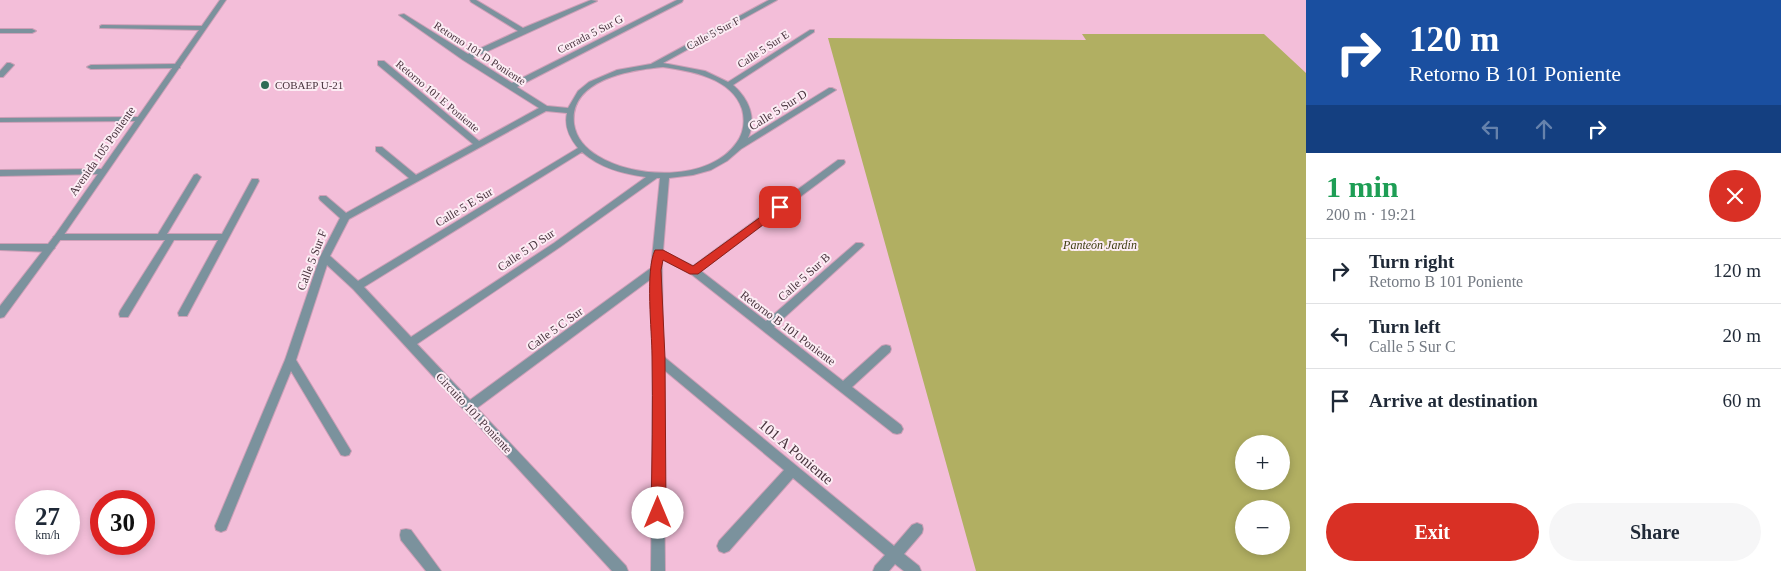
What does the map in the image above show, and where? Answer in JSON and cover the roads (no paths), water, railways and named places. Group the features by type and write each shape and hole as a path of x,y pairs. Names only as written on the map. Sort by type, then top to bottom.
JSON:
{"street":[{"name":"Avenida 105 Poniente","path":"0,314 58,237 223,0"},
{"name":"Calle 5 Sur F","path":"652,66 774,0"},
{"path":"473,1 522,31"},
{"path":"466,58 522,31 594,1"},
{"name":"Cerrada 5 Sur G","path":"511,87 680,1"},
{"name":"Retorno 101 D Poniente","path":"402,15 545,108"},
{"path":"102,27 202,28"},
{"path":"0,31 32,31"},
{"name":"Calle 5 Sur E","path":"728,85 812,31"},
{"name":"Retorno 101 E Poniente","path":"381,63 479,145"},
{"path":"0,75 10,65"},
{"path":"91,67 177,66"},
{"path":"652,66 678,66 705,73 728,85 739,96 746,109 749,122 745,136 737,148 724,159 707,168 687,173 660,176 621,170 599,161 583,148 571,130 571,111 577,98 588,86 622,70 652,66"},
{"name":"Calle 5 Sur D","path":"737,148 832,90"},
{"path":"323,198 345,217 545,108 571,111"},
{"path":"0,120 139,119"},
{"name":"Calle 5 E Sur","path":"357,286 583,148"},
{"path":"379,149 415,179"},
{"path":"694,271 841,162"},
{"path":"0,173 102,172"},
{"path":"658,571 656,270 659,253 660,176"},
{"name":"Calle 5 D Sur","path":"410,343 660,176"},
{"path":"124,314 198,177"},
{"path":"183,312 255,181"},
{"name":"Calle 5 Sur F","path":"221,526 290,360 325,257 345,217"},
{"path":"58,237 225,237"},
{"name":"Calle 5 Sur B","path":"766,328 859,245"},
{"path":"0,247 50,248"},
{"name":"Retorno B 101 Poniente","path":"659,253 694,271 897,429"},
{"name":"Circuito 101 Poniente","path":"325,257 357,286 621,571"},
{"name":"Calle 5 C Sur","path":"469,407 656,270"},
{"path":"844,387 886,349"},
{"name":"101 A Poniente","path":"658,358 914,571"},
{"path":"290,360 345,451"},
{"path":"724,546 792,470"},
{"path":"880,571 917,529"},
{"path":"406,535 434,571"}],"place":[{"name":"COBAEP U-21","path":"265,85"}],"park label":[{"name":"Panteón Jardín","path":"1100,245"}]}
